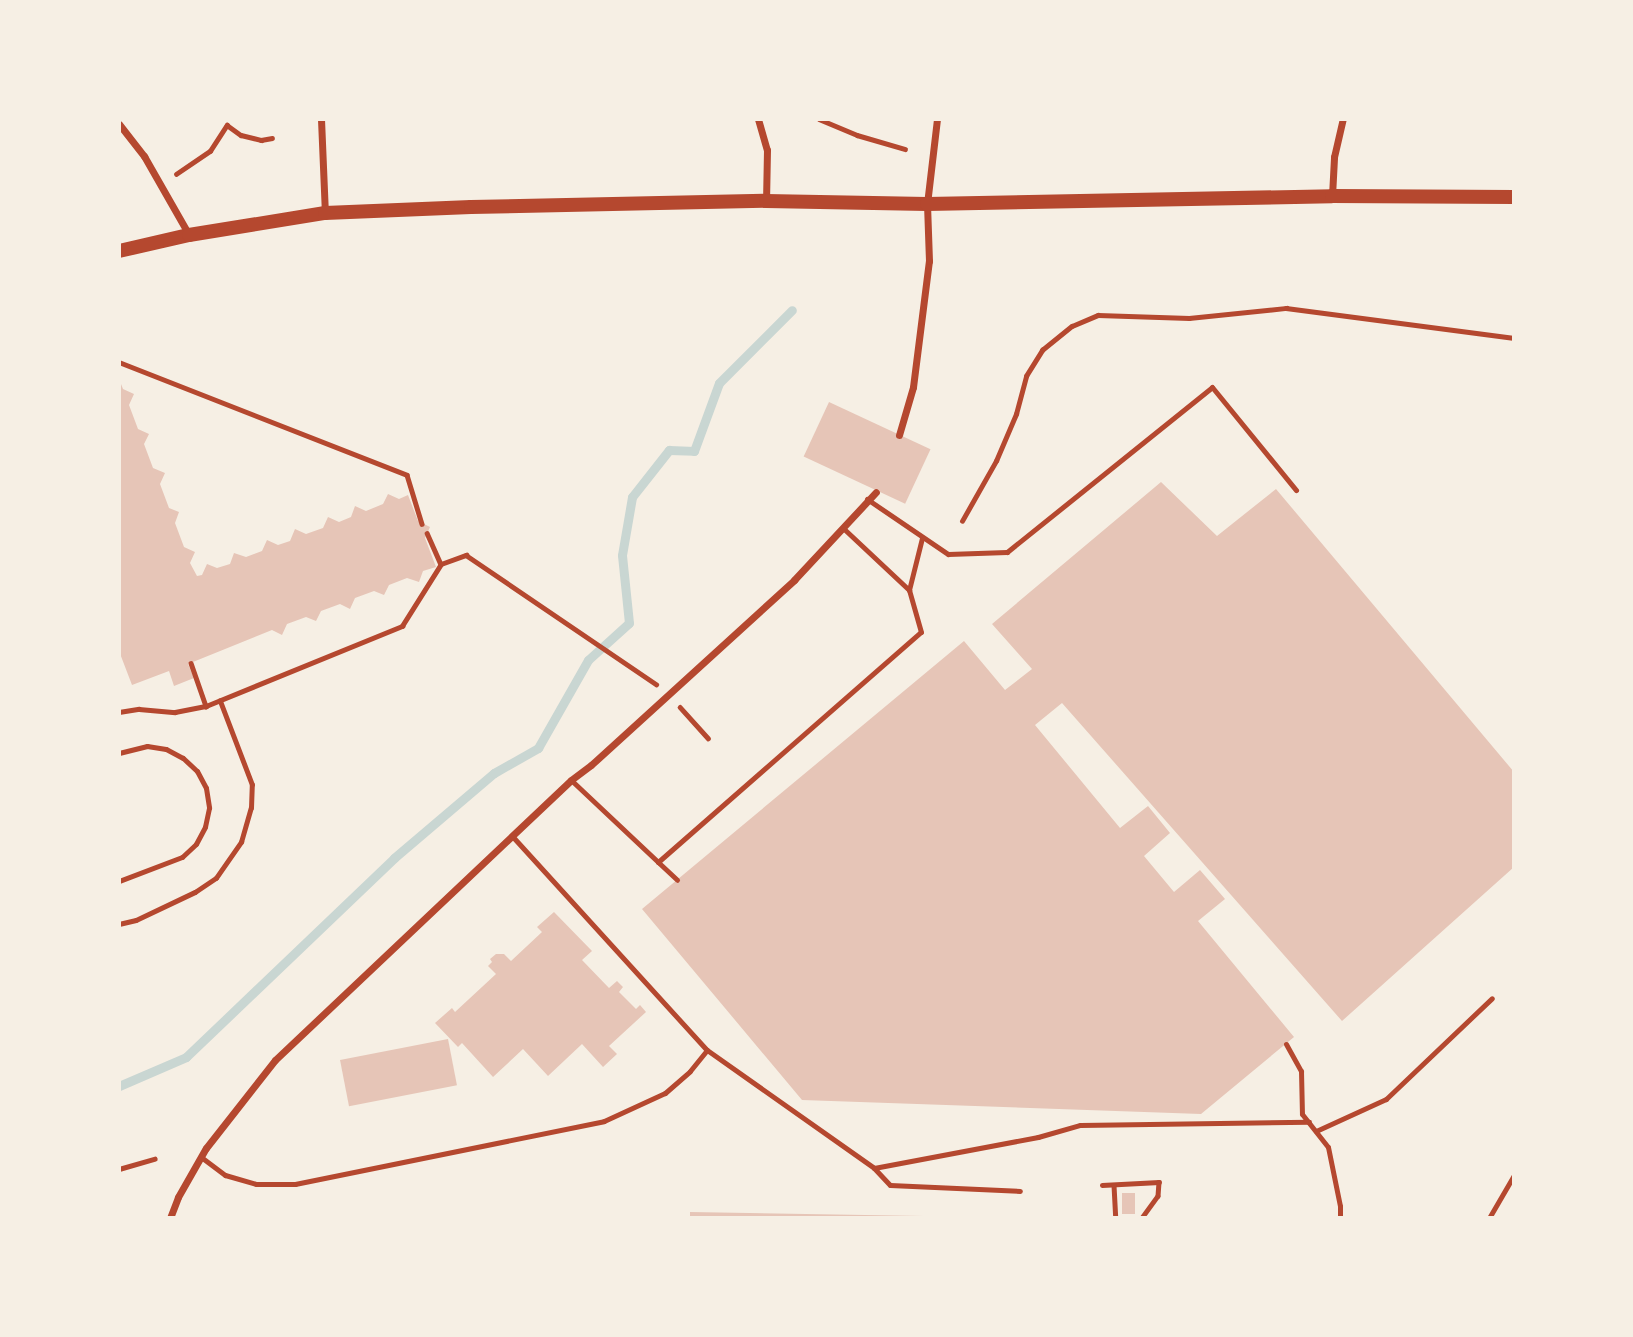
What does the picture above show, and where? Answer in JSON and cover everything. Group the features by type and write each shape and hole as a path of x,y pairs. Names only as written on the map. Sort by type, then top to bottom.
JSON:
{"main road":[{"path":"119,251 189,235 325,213 766,201 928,204 1332,196 1514,197"}],"street":[{"path":"321,119 325,213"},
{"path":"758,119 766,150 766,201"},
{"path":"899,435 913,387 929,261 928,204 934,126 937,119"},
{"path":"1332,196 1334,157 1343,119"},
{"path":"119,124 144,156 189,235"},
{"path":"170,1218 178,1197 201,1157 239,1103 275,1060 571,780 591,765 794,580 867,499 877,492"}],"lane":[{"path":"867,499 948,554 1007,552 1212,387 1296,490"},
{"path":"843,528 909,590"},
{"path":"658,862 921,632 909,590 922,538"},
{"path":"119,753 147,746 166,749 183,758 197,771 206,789 209,808 205,827 196,844 182,857 119,881"},
{"path":"571,780 677,880"},
{"path":"513,837 707,1050 874,1168 890,1185 1020,1191"},
{"path":"1316,1131 1386,1099 1492,998"},
{"path":"1286,1044 1301,1071 1302,1114 1328,1147 1340,1206 1339,1218"},
{"path":"201,1157 225,1175 256,1184 295,1184 591,1124 604,1121 664,1093 690,1071 707,1050"},
{"path":"874,1168 1038,1137 1080,1125 1308,1122"},
{"path":"1489,1218 1514,1175"}],"path":[{"path":"819,119 858,135 905,149"},
{"path":"159,183 210,151 227,125 241,135 261,140 272,138"},
{"path":"962,521 996,461 1016,414 1026,376 1042,350 1072,326 1098,314 1189,318 1286,308 1514,338"},
{"path":"119,362 407,475 422,524"},
{"path":"427,533 441,564"},
{"path":"119,712 139,709 175,712 206,706 402,626 441,564 466,555 623,661"},
{"path":"191,663 206,706"},
{"path":"119,1169 155,1159"},
{"path":"1102,1185 1158,1182 1158,1196 1142,1218"},
{"path":"1114,1185 1116,1218"}],"building":[{"path":"119,379 123,389 134,394 129,405 138,429 149,434 144,444 153,468 165,473 160,484 169,508 179,512 175,523 184,547 195,552 190,563 197,576 202,575 207,564 217,568 230,564 234,553 246,557 262,551 267,540 278,545 290,541 295,529 306,534 323,528 328,517 339,522 351,517 355,506 366,511 383,504 388,494 399,499 408,495 418,521 430,527 425,538 436,567 423,571 419,582 407,578 389,585 384,595 374,591 355,598 350,609 340,604 321,611 316,621 306,617 287,624 282,635 272,630 188,664 194,678 174,686 169,671 132,685 119,651"},
{"path":"829,402 931,449 905,504 804,456"},
{"path":"1161,482 1217,536 1276,489 1514,772 1514,867 1342,1021 1062,703 1035,725 1120,828 1148,806 1170,833 1144,856 1174,892 1200,870 1225,899 1198,921 1294,1037 1201,1114 802,1100 642,909 964,641 1005,690 1032,669 992,624"},
{"path":"554,912 592,951 582,960 609,988 617,981 623,987 619,992 636,1009 640,1005 646,1012 609,1046 617,1054 603,1067 582,1044 548,1076 523,1049 493,1077 462,1043 458,1047 435,1023 452,1008 455,1012 496,974 488,966 492,962 490,959 496,954 504,954 511,961 542,932 537,927"},
{"path":"448,1039 457,1085 349,1106 340,1060"},
{"path":"1122,1193 1135,1193 1135,1214 1122,1214"},
{"path":"690,1212 924,1216 924,1218 690,1218"}],"waterway":[{"path":"119,1086 186,1057 394,858 494,773 538,748 588,660 629,623 622,555 632,497 669,450 694,451 719,383 792,310"}]}
